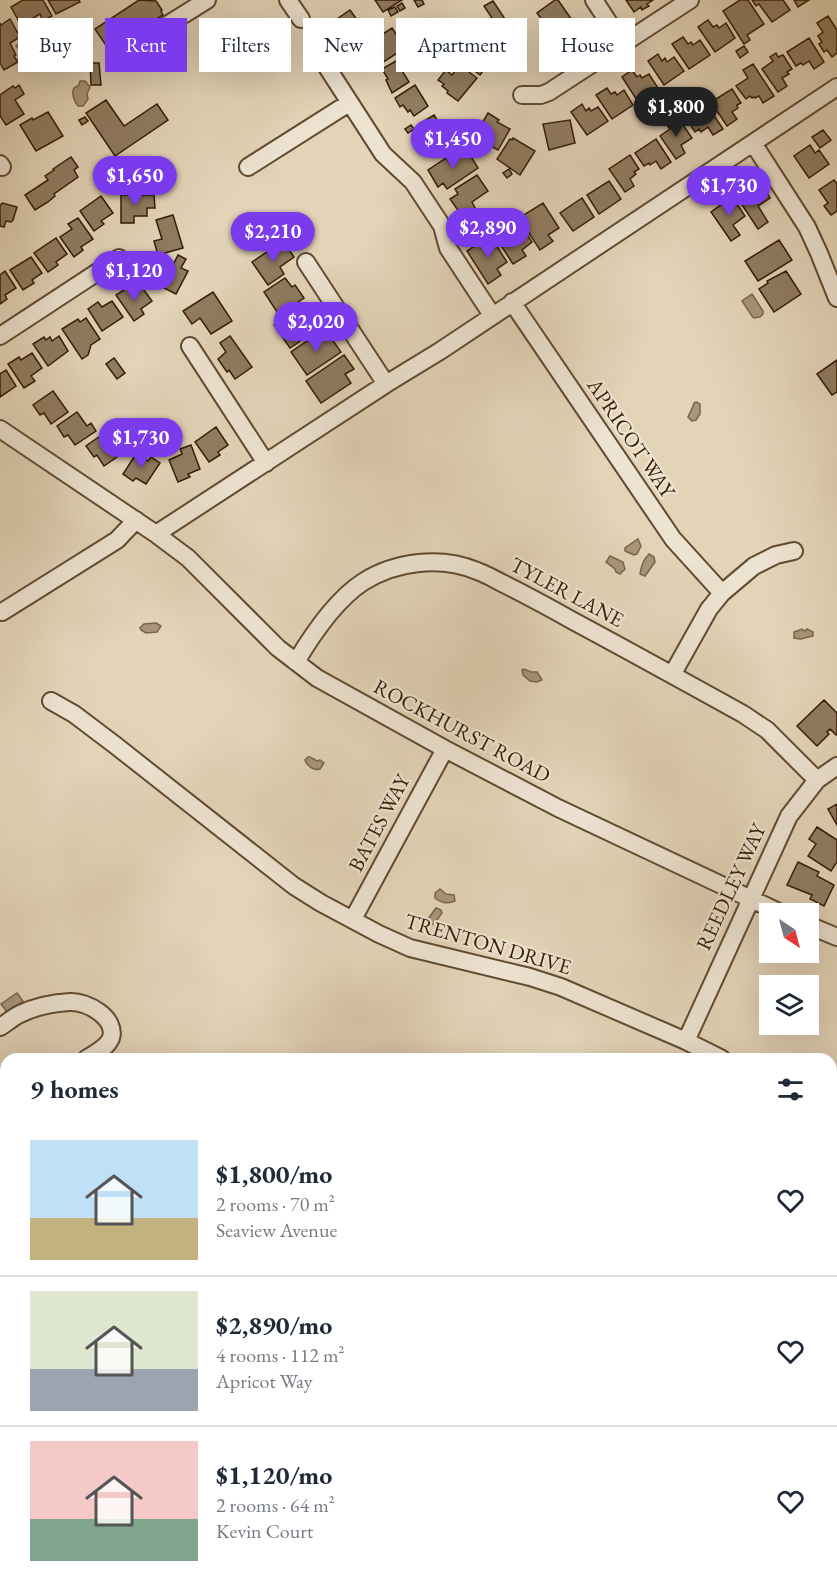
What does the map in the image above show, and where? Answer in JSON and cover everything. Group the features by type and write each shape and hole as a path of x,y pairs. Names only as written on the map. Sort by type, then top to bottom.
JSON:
{"street":[{"path":"178,18 207,0"},
{"path":"288,0 301,19"},
{"path":"594,0 605,18"},
{"path":"635,36 690,0"},
{"path":"330,72 383,154 413,182 442,226 448,248 492,315"},
{"path":"522,95 541,95 549,92 579,72"},
{"path":"156,534 440,351 837,87"},
{"path":"248,167 349,103"},
{"path":"753,143 807,227 837,298"},
{"path":"0,336 119,258"},
{"path":"306,262 386,384"},
{"name":"APRICOT WAY","path":"512,302 673,539 722,593"},
{"path":"190,346 266,463"},
{"name":"ROCKHURST ROAD","path":"0,429 136,520 188,558 278,648 317,678 445,749 588,823 761,903"},
{"path":"2,612 117,540 136,520"},
{"path":"672,675 709,609 722,593 754,566 776,555 794,551"},
{"name":"TYLER LANE","path":"296,662 343,599 363,583 386,571 409,564 432,562 455,564 477,571 526,595 743,714 767,730 817,780"},
{"name":"TRENTON DRIVE","path":"51,701 74,714 107,738 294,886 379,934 410,948 530,976 561,987 710,1053"},
{"name":"BATES WAY","path":"353,919 445,749"},
{"name":"REEDLEY WAY","path":"686,1041 789,816 817,780 837,766"},
{"path":"819,930 837,937"},
{"path":"0,1027 20,1014 36,1009 72,1002 83,1003 102,1014 112,1031 107,1045 95,1053"}],"shaded area":[{"path":"80,81 85,81 90,87 87,94 88,99 83,106 78,106 73,95 74,88 79,85"},
{"path":"752,294 763,311 760,317 754,318 742,301"},
{"path":"696,402 700,404 700,414 696,420 692,421 688,417"},
{"path":"638,539 641,546 637,554 625,551 625,548"},
{"path":"649,554 654,557 655,562 645,576 640,574 640,571"},
{"path":"610,556 623,562 625,569 620,574 606,562"},
{"path":"156,623 161,626 157,632 146,633 140,628 144,624"},
{"path":"802,629 813,632 813,636 794,638 794,632"},
{"path":"522,670 537,672 542,680 530,681 523,675"},
{"path":"308,757 324,763 320,769 313,769 305,760"},
{"path":"440,889 446,894 454,895 455,901 445,902 435,898 435,893"},
{"path":"436,908 442,913 431,925 428,919"},
{"path":"17,993 23,1001 7,1012 1,1004"}],"building":[{"path":"23,0 43,0 52,16 42,18 40,14 33,18 18,20 11,7"},
{"path":"48,0 79,0 80,2 56,14"},
{"path":"139,0 156,1 163,15 158,18 112,18"},
{"path":"375,0 402,0 383,12"},
{"path":"414,0 422,0 424,4 418,7"},
{"path":"558,0 571,18 540,18 537,13"},
{"path":"626,0 653,0 647,4 649,6 642,10 641,7 634,12"},
{"path":"740,0 748,0 764,24 747,35 750,40 744,44 723,11"},
{"path":"752,0 783,0 790,10 772,22 759,4 756,6"},
{"path":"794,0 809,0 798,7"},
{"path":"493,1 504,18 492,18 484,6"},
{"path":"402,3 405,8 400,11 397,6"},
{"path":"395,7 398,12 391,16 388,10"},
{"path":"350,10 356,18 338,18"},
{"path":"828,16 837,30 837,53 832,57 827,50 824,52 819,44 822,42 818,36 823,32 817,23"},
{"path":"10,19 18,33 18,38 10,43 18,62 4,70 0,63 0,23 1,25"},
{"path":"708,20 713,27 717,25 719,28 726,23 735,38 715,52 698,27"},
{"path":"105,22 105,44 95,29"},
{"path":"392,28 396,34 396,54 384,62 384,33"},
{"path":"683,37 688,44 691,42 693,45 700,40 710,55 689,69 672,44"},
{"path":"809,38 824,62 814,69 809,61 796,66 787,52"},
{"path":"744,46 748,52 740,58 736,51"},
{"path":"776,53 778,57 783,55 792,69 782,78 787,86 778,92 762,69 773,61 770,57"},
{"path":"658,54 662,61 665,58 667,62 674,57 684,71 664,85 648,61"},
{"path":"396,61 396,72 403,72 409,82 392,93 384,68"},
{"path":"93,63 99,63 101,85 91,85"},
{"path":"753,64 774,96 763,103 759,96 752,98 750,96 746,99 736,86 748,78 743,70"},
{"path":"444,72 452,75 454,72 469,72 477,78 458,101 447,93 448,91 442,86 444,84 438,80"},
{"path":"629,72 633,72 637,77 640,75 642,78 649,74 658,88 649,94 654,100 642,108 622,77"},
{"path":"19,85 24,94 15,100 24,114 6,125 0,116 0,95 13,86 15,88"},
{"path":"415,85 428,106 414,116 403,105 400,107 395,98"},
{"path":"607,88 611,94 615,92 617,95 624,90 633,105 612,119 596,95"},
{"path":"732,89 741,103 732,112 737,119 727,126 711,102"},
{"path":"703,99 723,129 713,135 708,127 701,132 699,129 695,132 682,112"},
{"path":"106,100 124,126 157,104 168,120 115,156 86,113"},
{"path":"582,104 586,111 589,108 591,111 598,107 608,121 587,135 571,112"},
{"path":"48,112 63,136 36,151 20,125"},
{"path":"488,113 499,120 497,122 510,129 498,150 474,137"},
{"path":"434,115 448,137 434,146 419,124"},
{"path":"85,117 88,121 82,125 79,120"},
{"path":"570,120 575,143 549,150 543,124"},
{"path":"672,120 676,126 681,122 692,138 681,145 685,153 676,159 660,136 670,129 666,124"},
{"path":"411,125 414,129 408,133 405,129"},
{"path":"465,125 471,136 460,142 454,132"},
{"path":"823,130 831,140 820,148 812,137"},
{"path":"513,138 535,151 520,175 497,159"},
{"path":"656,139 671,162 661,169 656,161 644,166 635,153"},
{"path":"810,145 815,153 819,150 829,164 809,178 794,156"},
{"path":"467,150 478,168 447,189 443,183 438,187 428,170 446,158 450,163"},
{"path":"630,155 639,169 630,179 634,186 625,192 609,169"},
{"path":"71,157 78,167 74,170 78,177 35,210 25,195 48,180 45,176"},
{"path":"509,169 512,174 507,178 503,173"},
{"path":"477,175 488,191 472,202 475,208 462,216 450,199 458,194 455,189"},
{"path":"834,180 837,184 837,211 831,215 824,206 828,203 819,190"},
{"path":"609,181 621,199 599,214 587,195"},
{"path":"760,182 770,198 758,206 768,222 758,229 737,197"},
{"path":"121,195 154,195 155,208 147,208 147,216 134,216 134,223 121,223"},
{"path":"101,196 113,213 101,221 104,224 94,231 80,211"},
{"path":"732,197 745,216 733,225 740,235 731,241 711,212"},
{"path":"582,198 594,217 573,231 560,213"},
{"path":"2,203 17,207 13,220 6,221 4,227 0,226"},
{"path":"543,203 559,228 548,235 553,241 540,250 519,218"},
{"path":"173,215 183,248 158,255 154,241 162,239 156,220"},
{"path":"78,218 93,239 81,247 83,250 74,257 60,237 72,229 68,224"},
{"path":"516,218 532,242 522,250 526,256 513,264 493,233"},
{"path":"490,236 507,262 497,269 501,275 488,284 467,251"},
{"path":"56,238 67,254 48,272 34,253"},
{"path":"779,240 792,260 758,281 745,261"},
{"path":"283,241 294,257 280,267 284,274 268,285 252,262"},
{"path":"178,255 186,259 181,268 188,271 176,294 148,280 155,267 160,269 165,261 173,265"},
{"path":"31,257 42,273 32,280 34,283 23,290 10,270"},
{"path":"5,271 16,288 5,295 7,299 0,304 0,275"},
{"path":"786,271 801,294 774,312 759,289 768,283 767,281"},
{"path":"285,278 292,287 295,285 304,298 279,315 264,292"},
{"path":"141,286 152,301 141,309 144,314 134,321 116,295 127,288 130,293"},
{"path":"213,292 232,321 211,334 200,318 192,324 183,311"},
{"path":"112,301 123,317 102,331 88,309 98,302 102,307"},
{"path":"304,304 308,310 312,308 324,325 290,348 274,325"},
{"path":"86,318 100,339 91,345 88,355 82,359 62,329 78,319 80,322"},
{"path":"320,332 324,339 329,335 341,352 307,375 291,352"},
{"path":"59,336 68,351 48,366 33,344 44,337 46,340 50,337 52,341"},
{"path":"230,336 252,367 235,379 218,359 226,352 220,343"},
{"path":"32,353 42,368 31,376 35,381 24,388 8,364"},
{"path":"344,355 354,369 345,374 351,383 321,403 306,381"},
{"path":"114,358 125,373 117,379 106,364"},
{"path":"837,360 837,392 832,395 817,374"},
{"path":"6,370 16,386 0,397 0,374"},
{"path":"53,391 68,412 51,424 44,413 40,415 33,405"},
{"path":"77,412 87,426 91,423 96,431 75,445 68,435 64,437 57,426"},
{"path":"216,427 228,445 218,452 220,455 209,462 195,442"},
{"path":"106,432 116,446 127,438 133,446 104,466 97,455 94,457 86,446"},
{"path":"191,445 200,469 188,474 190,477 178,482 169,460 182,454 180,449"},
{"path":"136,454 148,461 151,457 160,463 146,484 136,478 133,481 123,474"},
{"path":"824,700 837,713 837,734 830,729 827,732 829,734 817,746 797,726"},
{"path":"837,804 837,825 828,809"},
{"path":"817,827 837,840 837,862 831,871 808,856 816,844 809,839"},
{"path":"798,862 819,872 817,876 834,885 824,906 810,899 812,895 787,885"}]}
